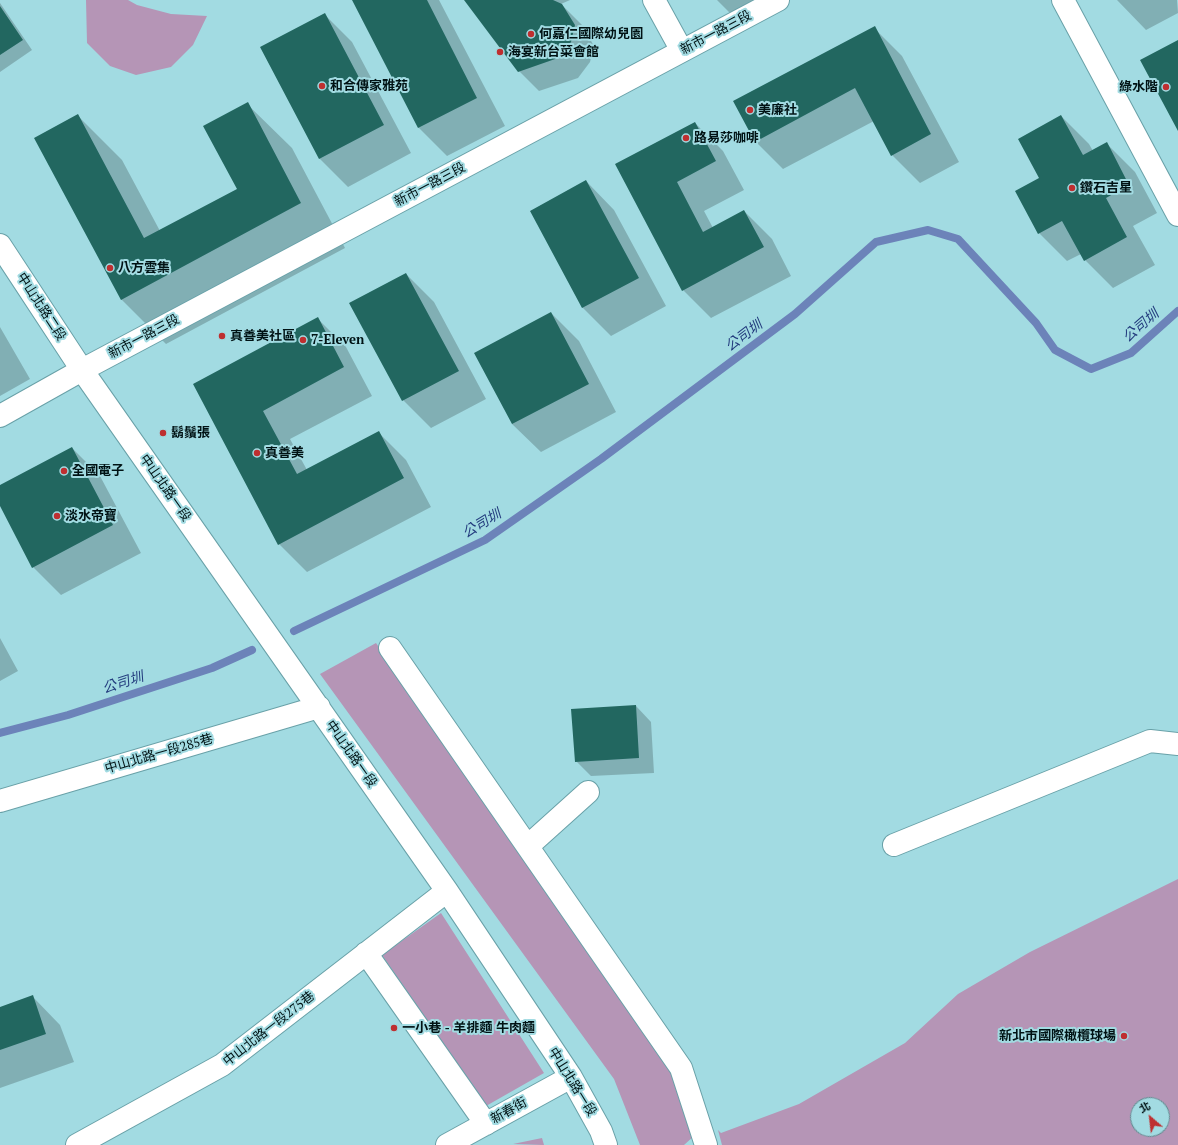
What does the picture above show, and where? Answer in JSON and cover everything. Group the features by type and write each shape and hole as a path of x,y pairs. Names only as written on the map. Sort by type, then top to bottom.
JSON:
{"street":[{"path":"654,0 682,51"},
{"name":"新市一路三段","path":"0,416 82,370 778,0"},
{"path":"1062,0 1178,215"},
{"name":"中山北路二段","path":"0,245 82,370"},
{"name":"中山北路一段","path":"82,370 447,891 571,1077 602,1131 606,1145"},
{"path":"390,648 681,1068 703,1143"},
{"name":"中山北路一段285巷","path":"0,801 318,707"},
{"path":"894,845 1150,741 1178,744"},
{"path":"528,846 588,792"},
{"name":"中山北路一段275巷","path":"77,1145 222,1065 447,891"},
{"path":"366,953 486,1124"},
{"name":"新春街","path":"447,1145 571,1077"}],"shaded area":[{"path":"86,0 128,0 137,5 171,14 207,16 193,45 171,67 136,75 110,66 87,43"},
{"path":"376,643 673,1068 694,1136 684,1145 640,1145 614,1079 320,674"},
{"path":"1178,879 1178,1145 722,1145 718,1130 721,1133 799,1104 905,1043 958,994 1030,952"},
{"path":"441,913 544,1073 486,1106 382,955"},
{"path":"542,1138 544,1145 513,1144"}],"building":[{"name":"和合傳家雅苑","path":"352,0 427,0 477,98 418,128"},
{"name":"何嘉仁國際幼兒園","path":"464,0 553,0 562,4 575,25 571,42 558,58 518,72"},
{"path":"0,6 23,40 0,55"},
{"name":"和合傳家雅苑","path":"325,13 384,125 319,159 260,47"},
{"path":"875,26 931,134 891,156 855,88 755,142 733,101"},
{"name":"綠水階","path":"1178,40 1178,131 1140,60"},
{"path":"248,102 301,203 121,300 34,138 78,114 144,238 237,189 203,126"},
{"name":"鑽石吉星","path":"1061,115 1083,155 1107,142 1129,185 1106,198 1127,237 1084,261 1062,221 1038,234 1015,191 1039,178 1018,139"},
{"path":"695,122 716,161 677,182 703,232 744,210 764,247 682,291 615,164"},
{"path":"586,180 639,278 582,308 530,211"},
{"path":"406,273 459,371 402,401 349,303"},
{"path":"551,312 589,384 512,424 474,353"},
{"name":"真善美","path":"318,317 344,367 263,411 297,474 379,431 404,478 278,545 193,384"},
{"name":"淡水帝寶","path":"72,447 113,525 32,568 0,506 0,485"},
{"path":"636,705 639,758 575,762 571,709"},
{"path":"33,995 46,1034 0,1050 0,1007"}],"waterway":[{"name":"公司圳","path":"294,631 485,540 601,459 795,314 876,242 928,230 958,239 1036,323 1055,350 1091,369 1131,353 1178,311"},
{"name":"公司圳","path":"0,733 68,715 212,668 252,650"}],"place":[{"name":"何嘉仁國際幼兒園","path":"531,34"},
{"name":"海宴新台菜會館","path":"500,52"},
{"name":"和合傳家雅苑","path":"322,86"},
{"name":"綠水階","path":"1166,87"},
{"name":"美廉社","path":"750,110"},
{"name":"路易莎咖啡","path":"686,138"},
{"name":"鑽石吉星","path":"1072,188"},
{"name":"八方雲集","path":"110,268"},
{"name":"真善美社區","path":"222,336"},
{"name":"7-Eleven","path":"303,340"},
{"name":"鬍鬚張","path":"163,433"},
{"name":"真善美","path":"257,453"},
{"name":"全國電子","path":"64,471"},
{"name":"淡水帝寶","path":"57,516"},
{"name":"一小巷 - 羊排麵 牛肉麵","path":"394,1028"},
{"name":"新北市國際橄欖球場","path":"1124,1036"}]}
